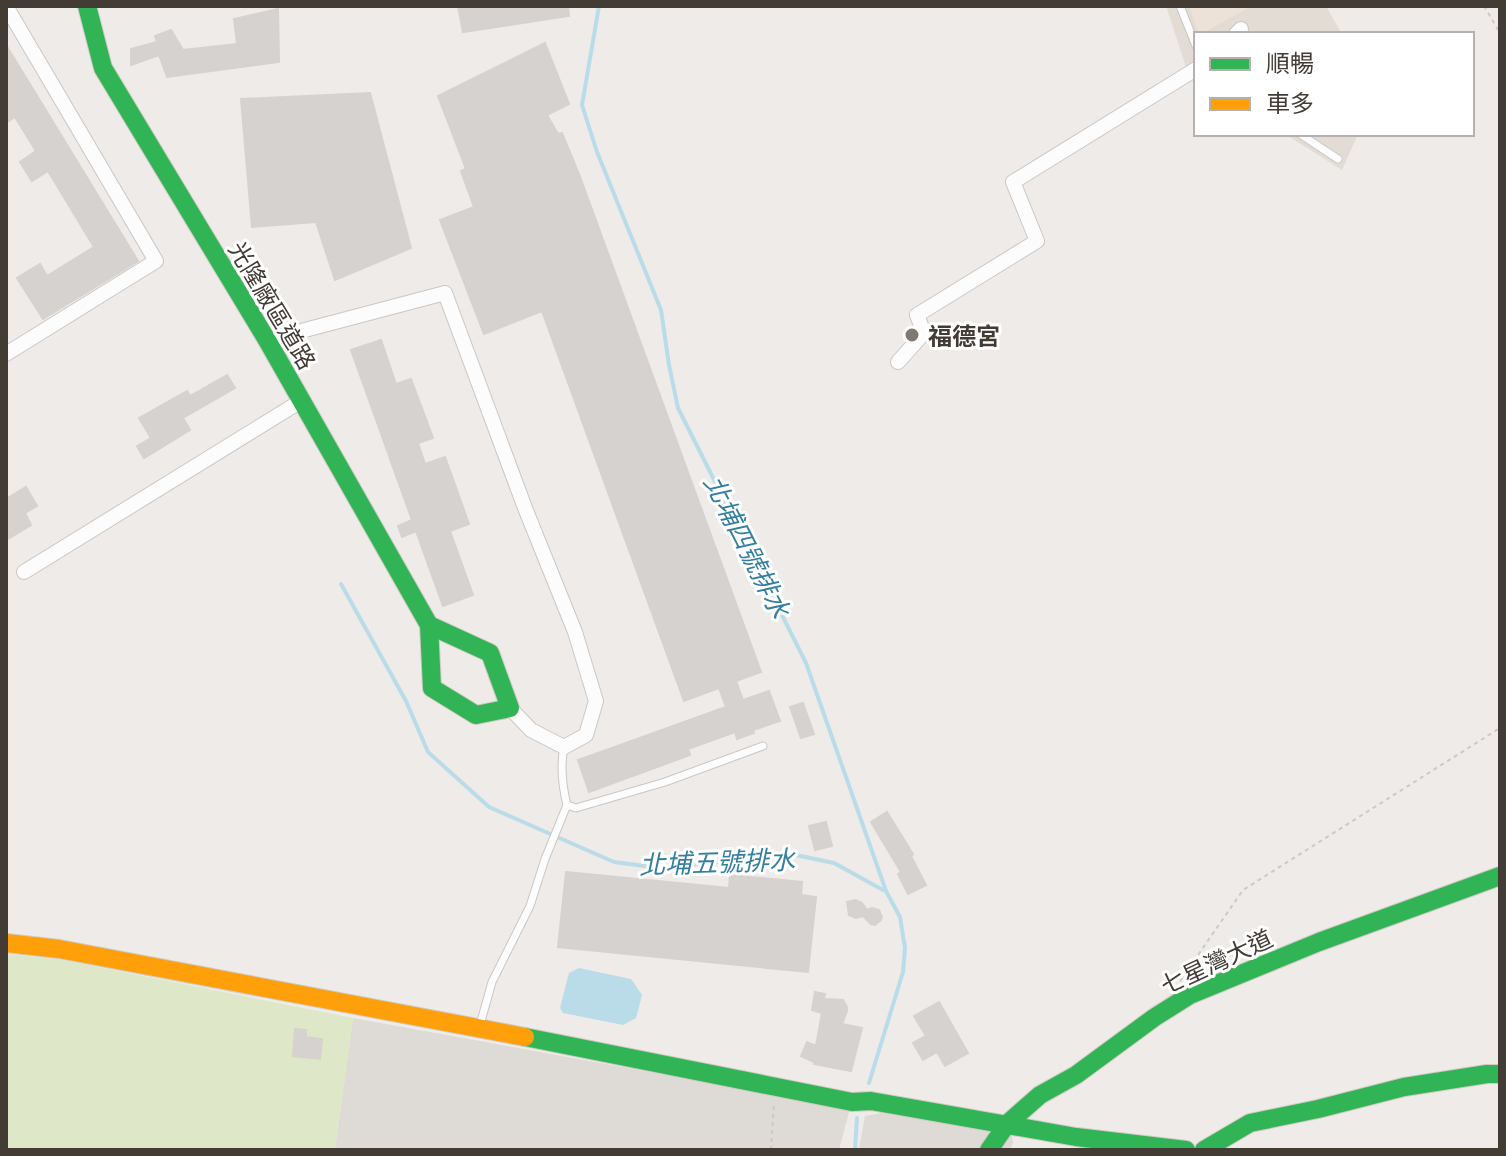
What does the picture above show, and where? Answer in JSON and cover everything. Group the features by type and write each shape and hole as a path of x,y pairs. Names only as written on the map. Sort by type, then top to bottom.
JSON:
{"street":[{"path":"6,6 156,261 6,354"},
{"name":"光隆廠區道路","path":"87,6 103,68 267,340 429,625 432,688 476,715 510,708"},
{"path":"898,362 924,333 917,315 1037,241 1013,182 1194,70"},
{"path":"267,340 445,293 575,632 596,701 586,735 564,747 531,730 510,708 490,653 429,625"},
{"path":"24,572 301,401"},
{"name":"七星灣大道","path":"989,1150 1007,1124 1040,1095 1076,1075 1190,995 1319,942 1500,876"},
{"path":"6,943 59,949 852,1102 871,1101 1076,1137 1186,1150"},
{"path":"1204,1150 1250,1123 1404,1087 1500,1074"}],"lane":[{"path":"1180,6 1194,41"},
{"path":"1303,136 1338,159"},
{"path":"567,805 576,808 602,802 763,746"},
{"path":"479,1028 492,982 530,906 567,805 561,764 564,747"}],"path":[{"path":"1484,6 1500,33"},
{"path":"1181,979 1243,890 1500,728"},
{"path":"771,1150 775,1088"}],"shaded area":[{"path":"1166,6 1326,6 1341,32 1194,32 1194,77 1188,73"},
{"path":"1189,6 1252,6 1205,32 1198,32"},
{"path":"1288,136 1357,136 1342,170"},
{"path":"353,1018 760,1092 851,1104 839,1150 335,1150"},
{"path":"882,1113 1012,1134 1013,1143 1010,1150 859,1150 865,1116"}],"green space":[{"path":"6,954 58,959 353,1018 335,1150 6,1150"}],"water":[{"path":"579,968 631,979 642,995 636,1018 623,1025 563,1013 560,1008 569,973"}],"building":[{"path":"458,6 568,6 569,16 463,32"},
{"path":"278,9 279,62 167,77 159,55 131,65 131,49 157,42 155,36 171,30 183,50 237,44 234,19"},
{"path":"545,43 569,104 547,115 558,134 562,133 579,174 761,672 736,681 743,700 769,691 780,721 737,739 735,732 688,749 690,755 589,792 578,760 726,707 719,688 684,701 542,311 484,334 440,220 474,207 461,171 466,169 438,96"},
{"path":"6,45 138,261 43,319 17,278 40,264 47,276 94,247 48,171 32,181 20,162 36,151 15,117 6,123"},
{"path":"370,93 411,248 335,280 316,222 252,227 241,99"},
{"path":"381,340 396,384 411,379 433,438 418,443 425,464 445,457 469,524 450,531 473,595 443,606 416,531 402,537 398,526 412,520 351,350"},
{"path":"227,375 235,388 183,418 190,430 144,458 137,446 151,438 139,418 187,391 190,396"},
{"path":"26,487 37,506 25,513 31,525 6,540 6,499"},
{"path":"803,703 814,734 801,738 790,707"},
{"path":"887,812 913,854 911,856 926,885 908,894 898,874 901,872 871,822"},
{"path":"826,822 832,846 815,850 809,826"},
{"path":"566,872 729,888 730,875 802,882 801,895 816,897 808,972 558,947"},
{"path":"855,900 867,910 879,910 881,920 875,925 863,916 856,918 849,915 847,902"},
{"path":"815,992 825,994 824,999 843,1000 847,1011 842,1024 862,1028 851,1071 814,1064 801,1056 807,1042 816,1046 822,1013 812,1010"},
{"path":"939,1002 968,1053 945,1066 937,1052 923,1060 913,1043 926,1036 914,1016"},
{"path":"295,1029 306,1030 306,1037 322,1039 320,1059 293,1056"}],"waterway":[{"name":"北埔四號排水","path":"599,6 582,105 597,152 661,310 678,408 806,663 886,891 900,917 905,948 903,972 869,1083"},
{"name":"北埔五號排水","path":"341,584 406,701 428,752 489,807 614,862 660,868 791,854 834,863 883,890"},
{"name":"北埔四號排水","path":"855,1150 857,1118"}],"traffic: fast":[{"path":"87,6 103,68 267,340 429,625 432,688 476,715 510,708 490,653 429,625"},
{"path":"989,1150 1007,1124 1040,1095 1076,1075 1190,995 1319,942 1500,876"},
{"path":"525,1037 852,1102 871,1101 1076,1137 1186,1150"},
{"path":"1204,1150 1250,1123 1404,1087 1500,1074"}],"traffic: slow":[{"path":"6,943 59,949 525,1037"}],"place":[{"name":"福德宮","path":"912,335"}]}
